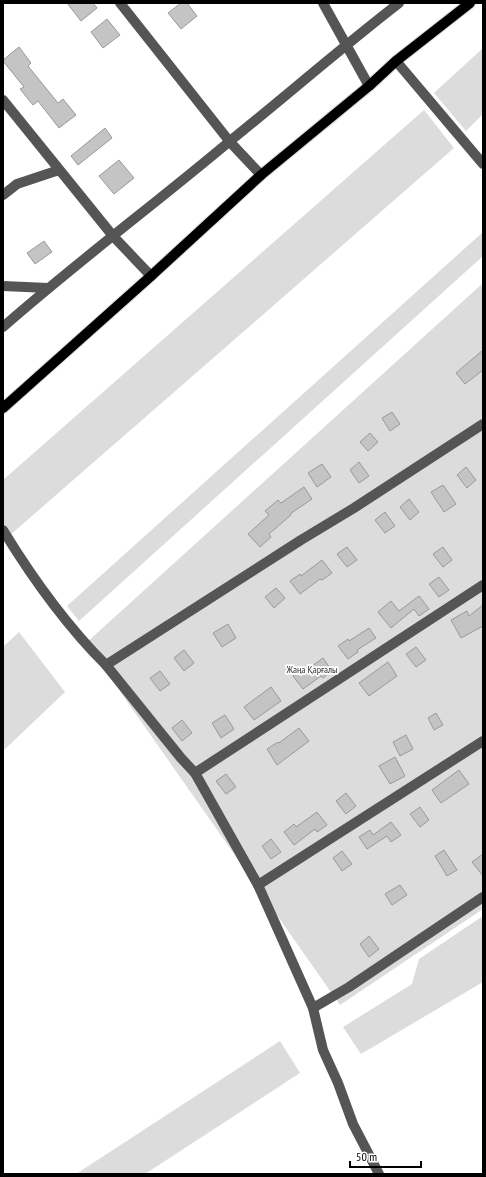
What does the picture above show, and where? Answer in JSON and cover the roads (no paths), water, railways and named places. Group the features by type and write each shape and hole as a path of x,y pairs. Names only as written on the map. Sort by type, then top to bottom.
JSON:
{"main road":[{"path":"3,408 151,276 261,175 369,86 396,61 470,3"}],"street":[{"path":"120,3 230,142 261,175"},
{"path":"323,3 369,86"},
{"path":"3,327 48,288 230,142 346,44 399,3"},
{"path":"396,61 483,164"},
{"path":"3,100 113,236 151,276"},
{"path":"3,195 17,184 59,170"},
{"path":"3,286 48,288"},
{"path":"106,666 483,424"},
{"path":"3,530 24,565 52,601 62,617 106,666 195,773 258,885 313,1008 323,1050 338,1083 353,1124 379,1174"},
{"path":"195,773 483,585"},
{"path":"258,885 483,741"},
{"path":"313,1008 349,988 483,897"}],"park label":[{"name":"Жаңа Қарғалы","path":"312,669"}]}
